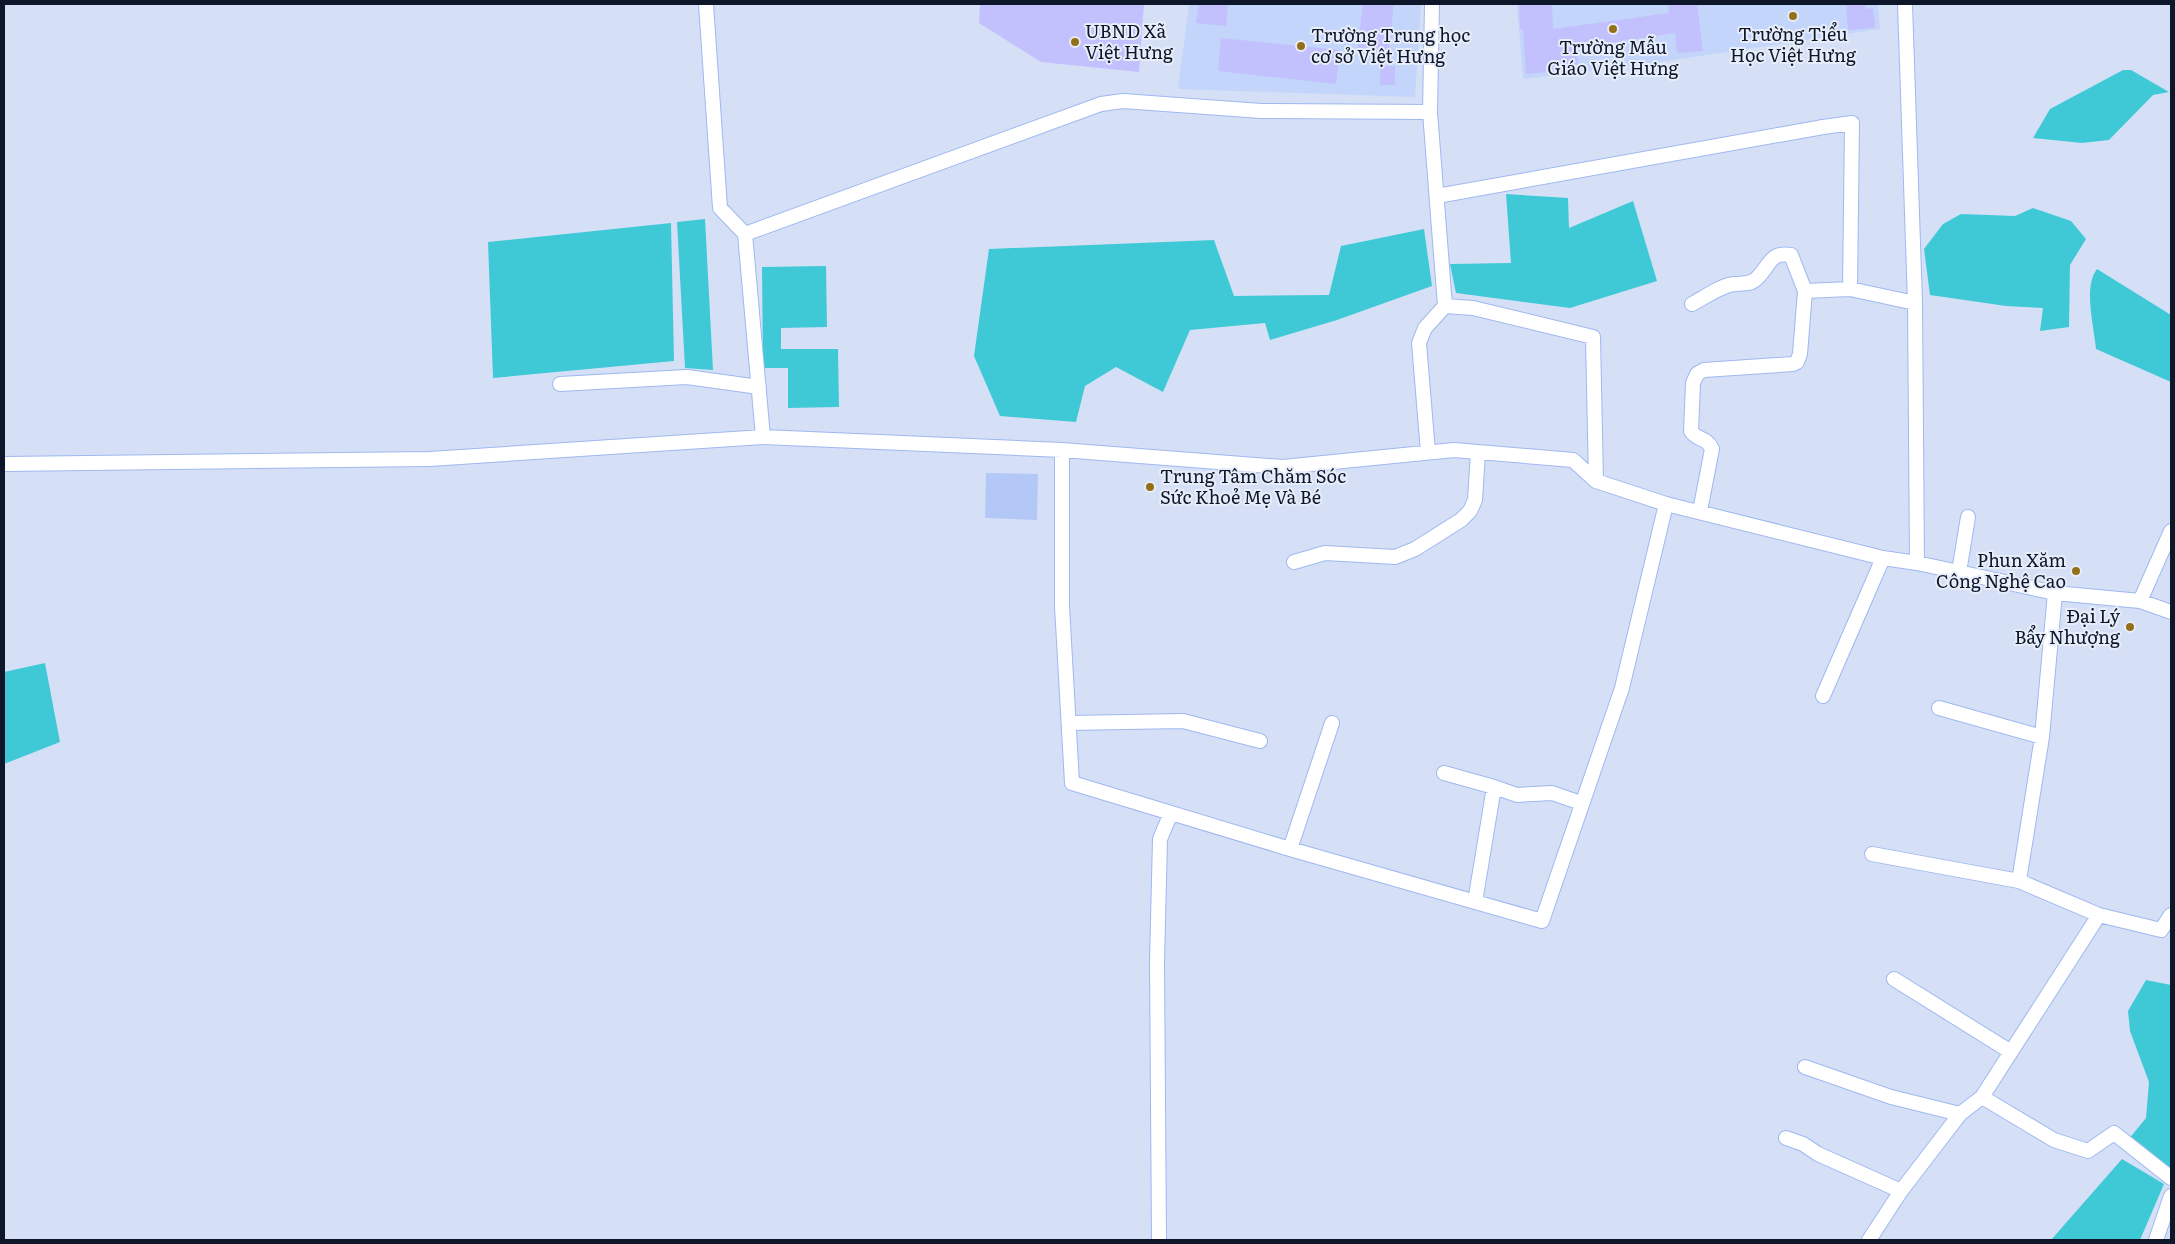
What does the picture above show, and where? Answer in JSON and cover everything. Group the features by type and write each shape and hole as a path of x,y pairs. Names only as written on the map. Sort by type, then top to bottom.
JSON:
{"street":[{"path":"706,4 720,208 745,234 763,437"},
{"path":"1428,452 1420,343 1425,328 1445,306 1430,112 1432,4"},
{"path":"1905,4 1915,303 1917,563"},
{"path":"745,234 1101,104 1123,101 1261,111 1430,112"},
{"path":"1437,196 1852,123 1850,289"},
{"path":"1692,304 1733,284 1744,284 1756,280 1773,258 1782,253 1791,255 1805,291 1800,354 1797,362 1793,364 1704,370 1697,374 1693,383 1691,432 1693,435 1705,440 1712,449 1700,511"},
{"path":"1805,291 1850,289 1915,303"},
{"path":"1445,306 1473,308 1593,337 1596,481"},
{"path":"560,384 687,377 759,387"},
{"path":"4,464 430,459 763,437 1062,450 1284,467 1454,450 1573,460 1596,481 1666,504 1883,558 1917,563 2055,593 2140,601 2171,612"},
{"path":"1062,450 1062,606 1072,783 1290,849 1542,921 1622,688 1666,504"},
{"path":"1294,562 1325,553 1395,557 1415,550 1461,520 1470,511 1475,500 1478,452"},
{"path":"1959,572 1968,517"},
{"path":"2140,601 2171,531"},
{"path":"1823,696 1883,558"},
{"path":"2019,881 2042,737 2055,593"},
{"path":"1939,708 2042,737"},
{"path":"1069,723 1183,721 1260,741"},
{"path":"1290,849 1332,723"},
{"path":"1444,773 1517,795 1552,793 1581,803"},
{"path":"1475,902 1494,787"},
{"path":"1159,1240 1157,962 1160,839 1171,813"},
{"path":"1872,854 2019,881 2099,915 2161,930 2171,914"},
{"path":"1869,1240 1901,1191 1960,1114 1982,1097 2099,915"},
{"path":"1894,979 2011,1052"},
{"path":"1805,1067 1891,1097 1960,1114"},
{"path":"1982,1097 2054,1140 2088,1151 2114,1133 2171,1178"},
{"path":"1786,1138 1803,1144 1818,1154 1901,1191"},
{"path":"2156,1240 2171,1196"}],"shaded area":[{"name":"Trường Trung học cơ sở Việt Hưng","path":"1189,4 1421,4 1415,97 1178,89"},
{"name":"Trường Mẫu Giáo Việt Hưng","path":"1517,4 1878,4 1880,29 1653,63 1523,79"},
{"path":"2123,70 2131,70 2169,92 2153,95 2109,140 2082,143 2033,138 2050,109"},
{"path":"1506,194 1568,198 1569,228 1633,201 1657,281 1570,308 1456,293 1450,264 1511,263"},
{"path":"2033,208 2071,221 2086,239 2070,265 2069,327 2040,331 2043,308 2006,306 1930,295 1924,249 1943,224 1961,214 2015,216"},
{"path":"705,219 713,370 685,368 677,222"},
{"path":"671,223 674,361 493,378 488,242"},
{"path":"1424,229 1432,286 1337,320 1270,340 1265,323 1190,330 1163,392 1116,367 1085,386 1076,422 1000,416 974,356 989,249 1214,240 1234,296 1329,295 1341,246"},
{"path":"826,266 827,327 781,328 781,349 838,349 839,407 788,408 788,368 763,368 762,267"},
{"path":"2097,269 2171,315 2171,382 2096,349 2090,296 2093,277"},
{"path":"986,473 1038,474 1037,520 985,518"},
{"path":"45,663 60,742 4,764 4,672"},
{"path":"2146,980 2171,985 2171,1166 2169,1169 2128,1140 2146,1118 2149,1082 2130,1031 2128,1011"},
{"path":"2122,1159 2164,1184 2140,1240 2051,1240"}],"building":[{"name":"UBND Xã Việt Hưng","path":"980,4 1144,4 1139,72 1041,62 979,23"},
{"path":"1199,4 1228,4 1226,26 1196,23"},
{"path":"1363,4 1394,4 1388,56 1357,52"},
{"path":"1519,4 1552,4 1553,29 1669,13 1668,4 1697,4 1703,51 1677,53 1675,33 1577,48 1578,69 1526,74"},
{"path":"1846,4 1865,4 1865,9 1873,8 1875,28 1848,30"},
{"path":"1221,38 1340,50 1336,84 1218,71"},
{"path":"1380,66 1395,66 1395,85 1380,85"}],"place":[{"name":"Trường Tiểu Học Việt Hưng","path":"1793,16"},
{"name":"Trường Mẫu Giáo Việt Hưng","path":"1613,29"},
{"name":"UBND Xã Việt Hưng","path":"1075,42"},
{"name":"Trường Trung học cơ sở Việt Hưng","path":"1301,46"},
{"name":"Trung Tâm Chăm Sóc Sức Khoẻ Mẹ Và Bé","path":"1150,487"},
{"name":"Phun Xăm Công Nghệ Cao","path":"2076,571"},
{"name":"Đại Lý Bẩy Nhượng","path":"2130,627"}]}
